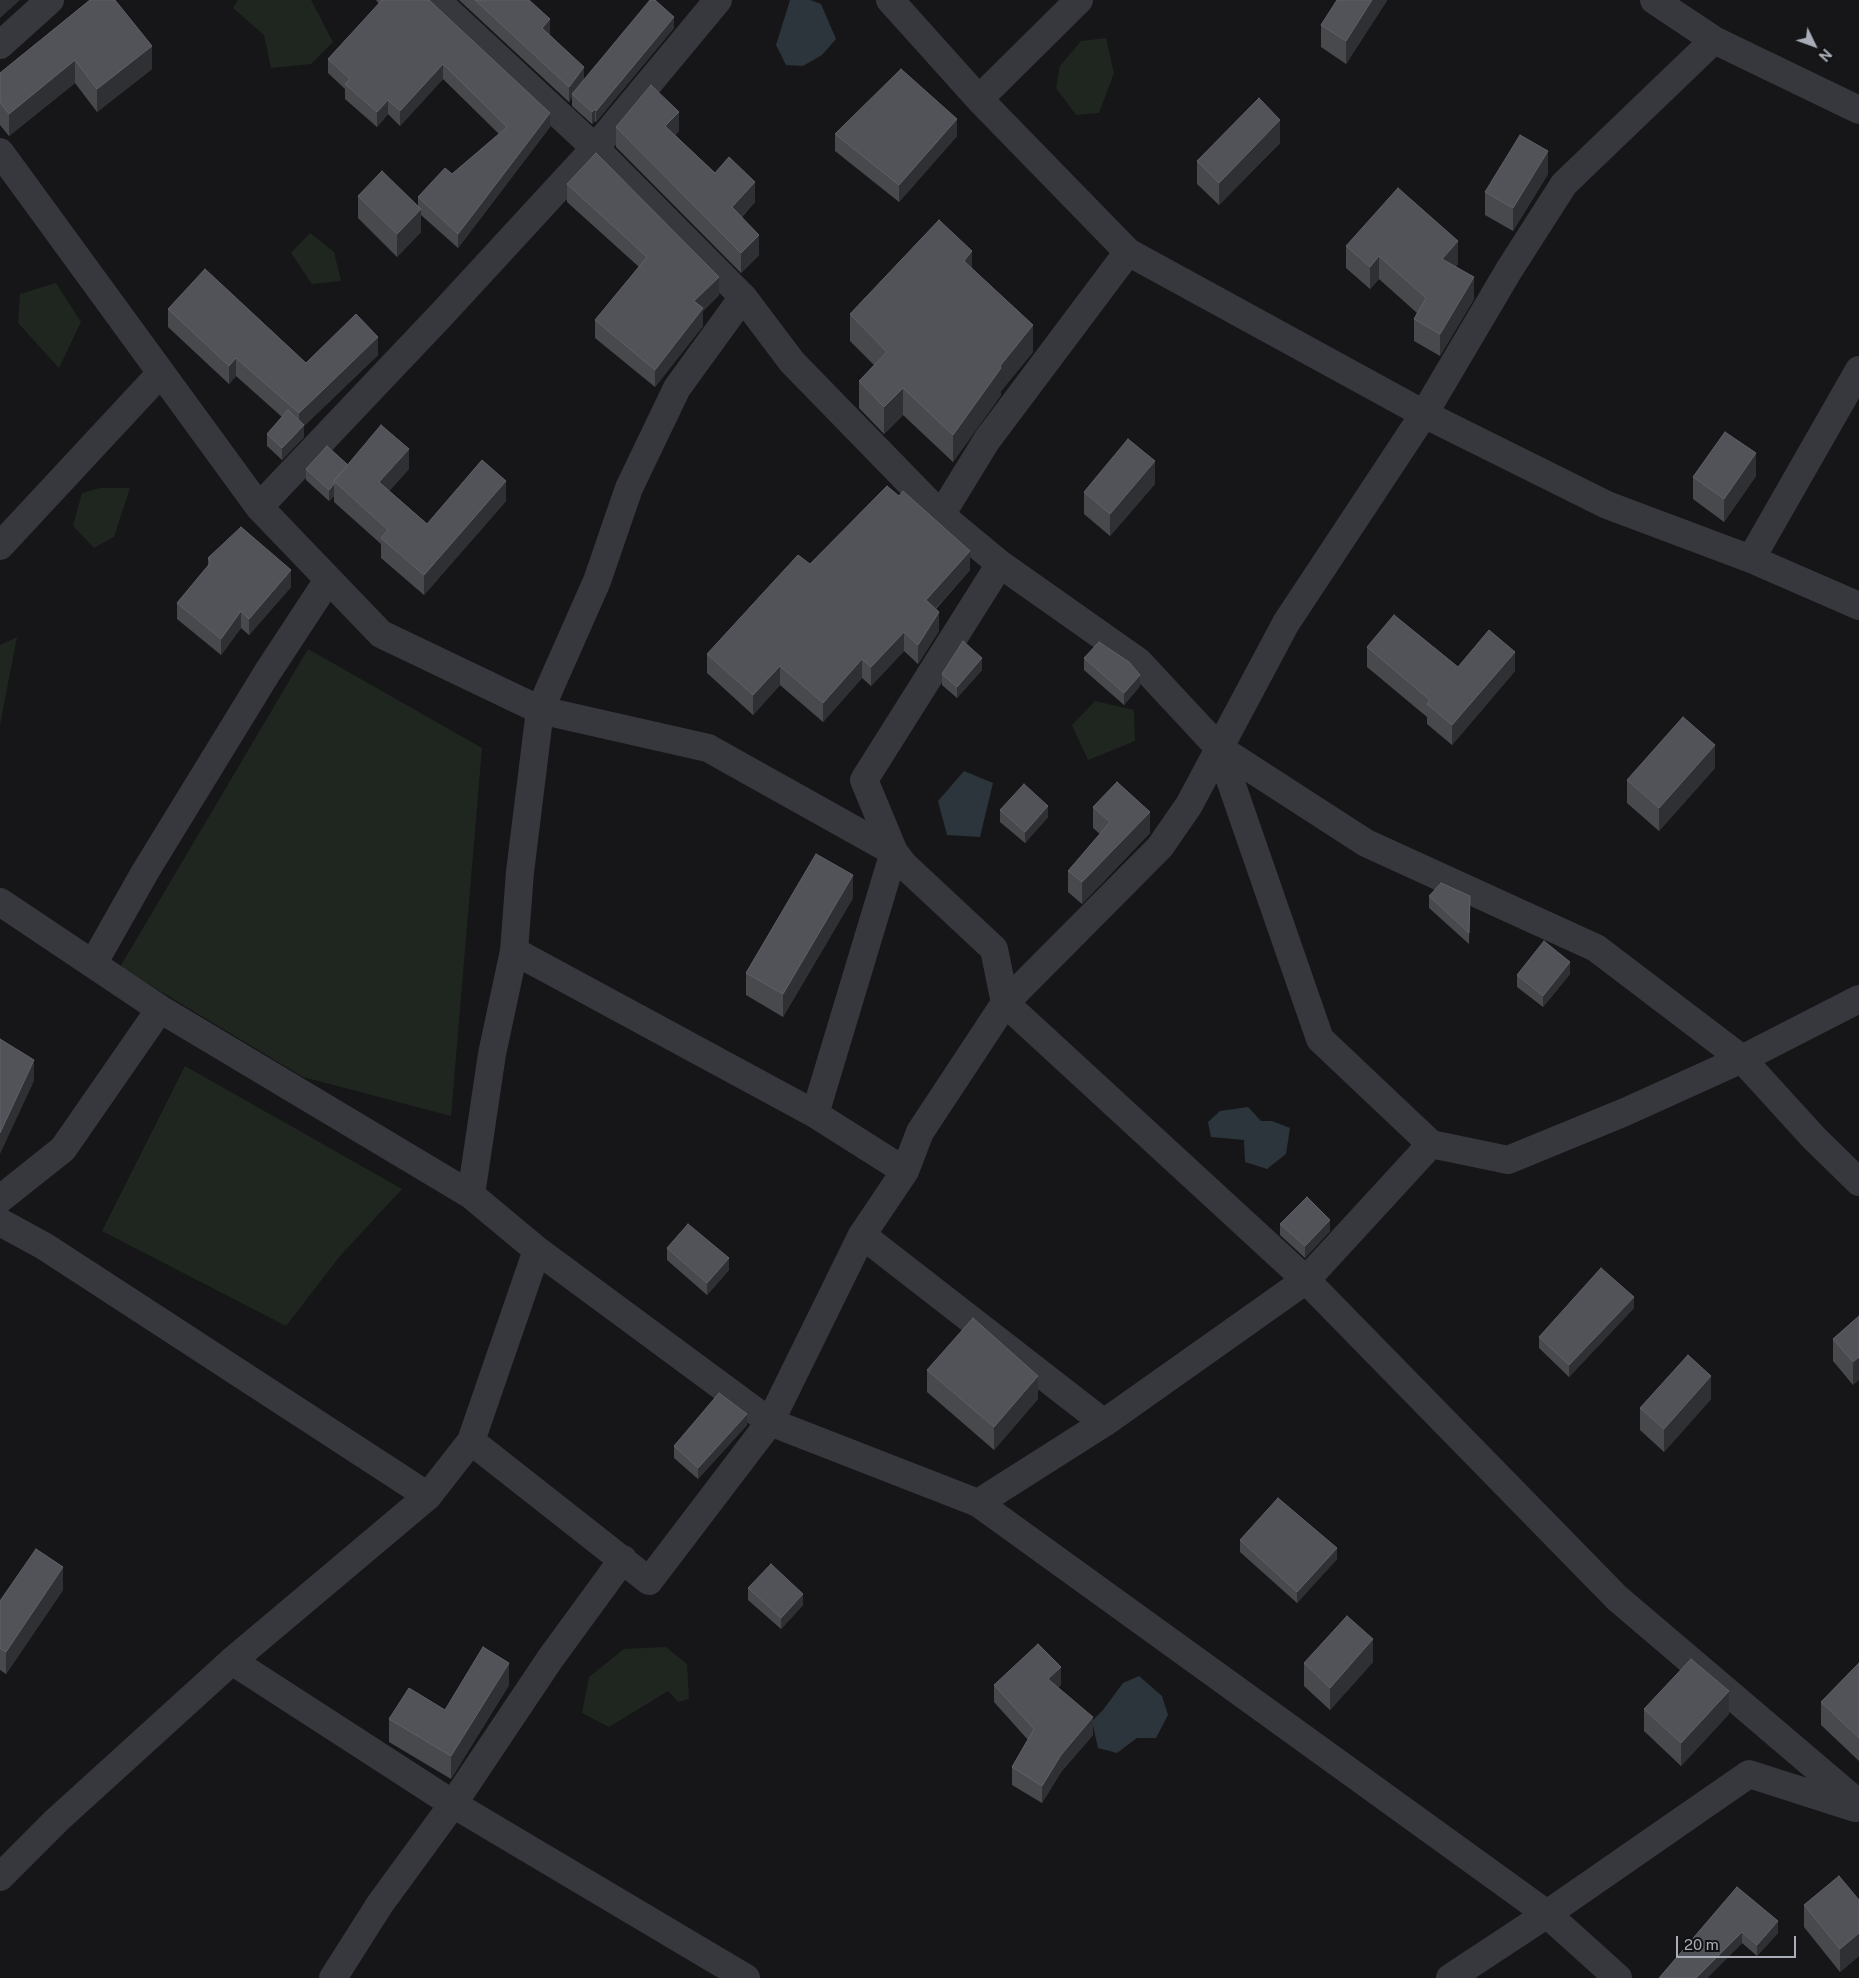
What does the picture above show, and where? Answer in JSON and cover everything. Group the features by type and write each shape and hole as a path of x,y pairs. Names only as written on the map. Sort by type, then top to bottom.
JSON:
{"street":[{"path":"436,0 595,148 743,297 792,362 941,515 1000,564 1138,662 1219,748 1366,843 1596,948 1742,1059 1814,1138 1859,1182"},
{"path":"258,507 435,322 595,148 718,0"},
{"path":"890,0 979,99 1128,252 1424,414 1607,505 1751,559 1859,606"},
{"path":"979,99 1079,0"},
{"path":"1654,0 1714,40 1859,110"},
{"path":"0,45 37,4"},
{"path":"471,1441 649,1581 770,1422 862,1235 905,1171 920,1132 1005,1003 1160,847 1189,805 1286,623 1424,414 1509,270 1564,184 1714,40"},
{"path":"0,152 258,507 380,634 540,710 708,748 894,852"},
{"path":"941,515 987,440 1128,252"},
{"path":"471,1195 492,1054 514,951 520,872 540,710 597,581 628,488 677,388 743,297"},
{"path":"1751,559 1859,370"},
{"path":"0,546 160,374"},
{"path":"1000,564 864,780 894,852 904,865 994,949 1005,1003 1306,1280 1617,1598 1859,1804"},
{"path":"93,964 155,856 267,674 328,580"},
{"path":"1219,748 1320,1038 1431,1144 1508,1160 1624,1112 1742,1059 1859,999"},
{"path":"815,1114 894,852"},
{"path":"0,902 160,1009 471,1195 537,1250 770,1422 978,1503 1547,1914 1618,1978"},
{"path":"514,951 815,1114 905,1171"},
{"path":"0,1199 63,1149 160,1009"},
{"path":"978,1503 1104,1423 1306,1280 1431,1144"},
{"path":"0,1222 44,1246 428,1496"},
{"path":"862,1235 1104,1423"},
{"path":"0,1877 56,1820 232,1661 428,1496 471,1441 537,1250"},
{"path":"332,1978 380,1904 453,1804 550,1659 623,1559"},
{"path":"232,1661 453,1804 729,1974"},
{"path":"1450,1978 1547,1914 1749,1774 1859,1810"}],"shaded area":[{"path":"238,0 311,0 333,42 311,64 271,68 264,35 233,8"},
{"path":"790,0 810,0 821,4 836,39 822,55 803,66 786,65 776,45"},
{"path":"1106,38 1114,73 1099,113 1076,115 1056,88 1060,66 1081,41"},
{"path":"310,233 334,252 341,281 312,284 291,253"},
{"path":"56,283 81,322 59,368 18,323 20,294"},
{"path":"100,488 130,488 114,537 94,548 73,526 82,493"},
{"path":"17,637 0,725 0,645"},
{"path":"308,649 482,748 451,1116 303,1077 120,967"},
{"path":"1095,701 1134,710 1135,741 1088,760 1072,725"},
{"path":"964,771 993,783 980,837 947,835 938,801"},
{"path":"185,1066 402,1189 340,1256 286,1326 102,1231"},
{"path":"1248,1107 1261,1121 1272,1121 1290,1128 1286,1154 1267,1169 1245,1162 1244,1140 1211,1137 1208,1122 1220,1111"},
{"path":"666,1647 687,1664 689,1699 678,1702 668,1691 609,1727 582,1713 589,1677 624,1649"},
{"path":"1139,1676 1162,1696 1168,1715 1156,1738 1137,1738 1117,1753 1098,1748 1092,1721 1103,1710 1123,1683"}],"building":[{"path":"90,0 115,0 152,46 97,89 75,60 9,114 0,102 0,73"},
{"path":"382,0 429,0 550,113 458,234 418,197 445,168 452,174 507,127 443,64 400,111 388,100 377,112 345,84 350,79 328,59"},
{"path":"475,0 529,0 550,19 542,28 584,67 569,87"},
{"path":"650,0 655,0 674,17 596,111 595,109 592,112 572,94"},
{"path":"1337,0 1372,0 1346,41 1321,25"},
{"path":"901,69 957,119 899,185 835,134"},
{"path":"651,85 679,112 665,126 715,173 729,157 755,182 732,207 759,235 741,253 616,127"},
{"path":"1259,98 1280,120 1219,183 1197,161"},
{"path":"1520,135 1548,151 1513,208 1485,192"},
{"path":"596,153 719,277 694,301 703,308 655,370 595,320 647,257 567,184"},
{"path":"382,171 421,209 397,234 358,196"},
{"path":"1398,188 1458,241 1442,259 1474,277 1440,334 1414,319 1426,298 1379,256 1370,267 1346,246"},
{"path":"939,220 972,251 964,261 1033,325 1000,366 1001,368 953,435 903,388 884,407 859,381 887,352 850,314"},
{"path":"205,269 306,363 356,314 378,337 299,413 236,358 229,366 168,309"},
{"path":"288,410 304,425 282,448 267,434"},
{"path":"381,425 409,449 379,482 427,524 482,460 506,481 424,575 381,538 388,530 334,481"},
{"path":"1725,432 1756,453 1724,499 1693,477"},
{"path":"1128,439 1155,461 1110,514 1084,492"},
{"path":"327,446 348,465 329,490 306,469"},
{"path":"887,486 899,496 903,491 970,551 926,600 939,612 918,645 904,632 871,667 862,659 823,703 780,666 753,695 707,654 798,555 810,564"},
{"path":"241,527 291,570 249,619 241,611 221,639 177,603 211,562 208,558"},
{"path":"1394,615 1458,667 1489,630 1515,652 1452,725 1427,704 1430,700 1367,647"},
{"path":"963,641 982,658 957,687 942,674"},
{"path":"1099,642 1129,662 1140,675 1124,693 1084,658"},
{"path":"1683,717 1715,745 1659,808 1627,780"},
{"path":"1117,782 1150,812 1082,882 1068,871 1110,822 1093,807"},
{"path":"1024,784 1048,806 1025,832 1000,810"},
{"path":"816,854 853,875 783,994 746,973"},
{"path":"1441,883 1470,896 1469,933 1429,896"},
{"path":"1544,941 1570,962 1543,996 1517,975"},
{"path":"0,1039 34,1060 0,1133"},
{"path":"1307,1197 1330,1220 1305,1246 1280,1224"},
{"path":"688,1224 729,1258 707,1283 667,1248"},
{"path":"1601,1268 1634,1297 1569,1365 1539,1337"},
{"path":"1859,1316 1859,1357 1853,1362 1833,1339"},
{"path":"973,1318 1038,1376 994,1427 927,1370"},
{"path":"1688,1355 1711,1376 1664,1429 1640,1408"},
{"path":"719,1393 747,1414 698,1468 674,1446"},
{"path":"1278,1498 1337,1548 1297,1592 1240,1540"},
{"path":"36,1549 63,1567 6,1652 0,1648 0,1601"},
{"path":"771,1564 803,1594 781,1618 748,1588"},
{"path":"1347,1616 1373,1639 1330,1688 1304,1663"},
{"path":"1038,1644 1061,1667 1048,1679 1093,1717 1061,1755 1042,1786 1012,1767 1034,1729 994,1685"},
{"path":"483,1647 509,1663 451,1756 389,1719 409,1688 445,1710"},
{"path":"1691,1659 1729,1691 1681,1743 1644,1709"},
{"path":"1859,1663 1859,1738 1821,1702"},
{"path":"1839,1876 1859,1900 1859,1933 1840,1949 1804,1905"},
{"path":"1737,1887 1778,1921 1757,1945 1742,1932 1696,1978 1659,1978"}]}
